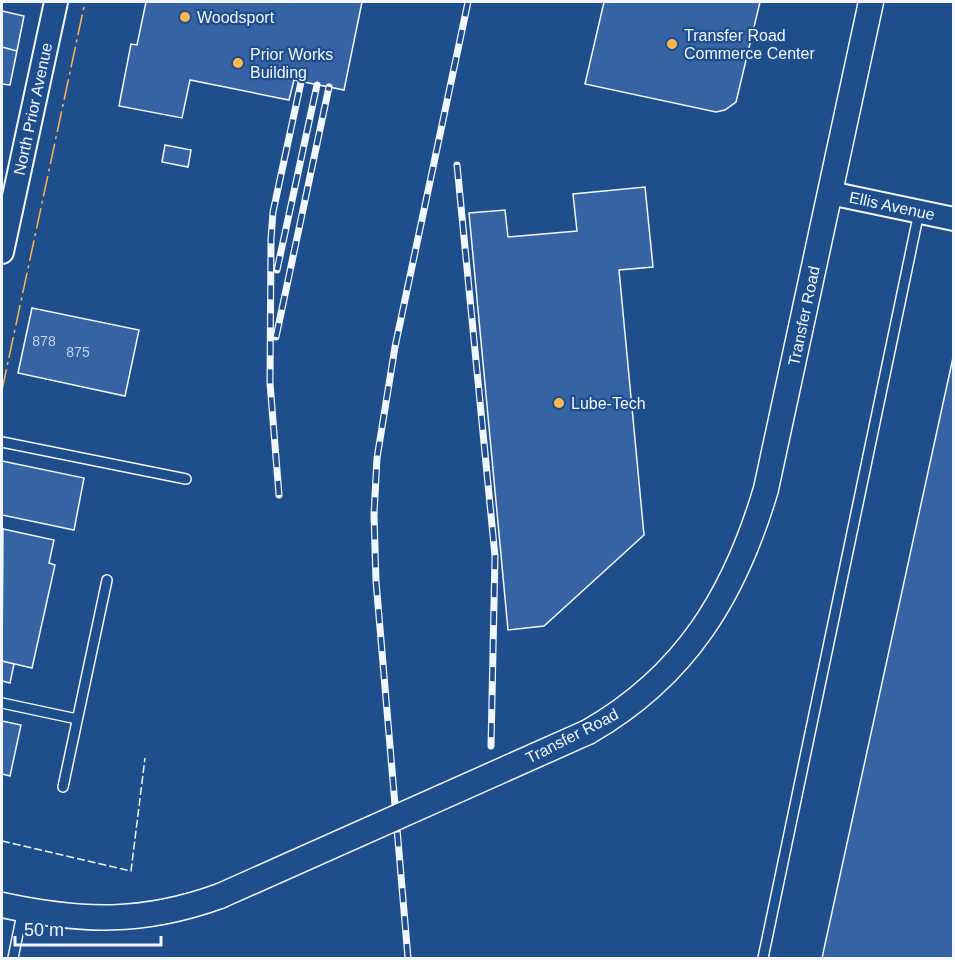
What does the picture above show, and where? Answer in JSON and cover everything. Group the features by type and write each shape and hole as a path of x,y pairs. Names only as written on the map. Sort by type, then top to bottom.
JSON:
{"main road":[{"name":"Transfer Road","path":"12,907 85,919 121,918 167,912 220,896 588,732 632,705 666,675 706,625 737,570 754,530 766,489 871,2"}],"street":[{"name":"North Prior Avenue","path":"2,252 56,2"},
{"name":"Ellis Avenue","path":"830,193 954,219"}],"lane":[{"path":"763,958 919,212"},
{"path":"2,442 186,479"},
{"path":"63,787 107,580"},
{"path":"2,703 77,719"},
{"path":"12,907 14,958"}],"building":[{"name":"Prior Works Building","path":"146,2 362,2 344,90 294,80 289,100 190,80 182,118 119,106 131,44 137,45"},
{"name":"Transfer Road Commerce Center","path":"604,2 760,2 736,102 725,110 716,112 585,84"},
{"path":"2,11 24,16 17,51 2,47"},
{"path":"2,11 24,16 10,85 2,84"},
{"path":"2,47 17,51 10,85 2,84"},
{"path":"165,145 191,150 188,167 162,162"},
{"name":"Lube-Tech","path":"645,187 653,267 619,270 644,535 544,626 508,630 469,213 505,210 508,237 577,231 573,194"},
{"path":"32,308 139,330 125,396 18,373"},
{"path":"954,353 954,958 822,958"},
{"path":"2,461 84,478 74,530 2,515"},
{"path":"3,529 54,540 49,563 55,565 32,668 2,661"},
{"path":"2,661 14,664 10,683 2,681"},
{"path":"2,721 21,725 10,776 2,774"}],"railway":[{"path":"408,958 376,581 374,515 377,458 395,347 468,2"},
{"path":"279,495 270,383 271,239 273,212 301,82"},
{"path":"277,270 317,85"},
{"path":"276,337 329,87"},
{"path":"457,165 495,556 491,746"}],"fence":[{"path":"2,841 131,871 145,758"}],"power":[{"path":"2,390 85,2"}],"place":[{"name":"Woodsport","path":"185,17"},
{"name":"Transfer Road Commerce Center","path":"672,44"},
{"name":"Prior Works Building","path":"238,63"},
{"name":"Lube-Tech","path":"559,403"}]}
